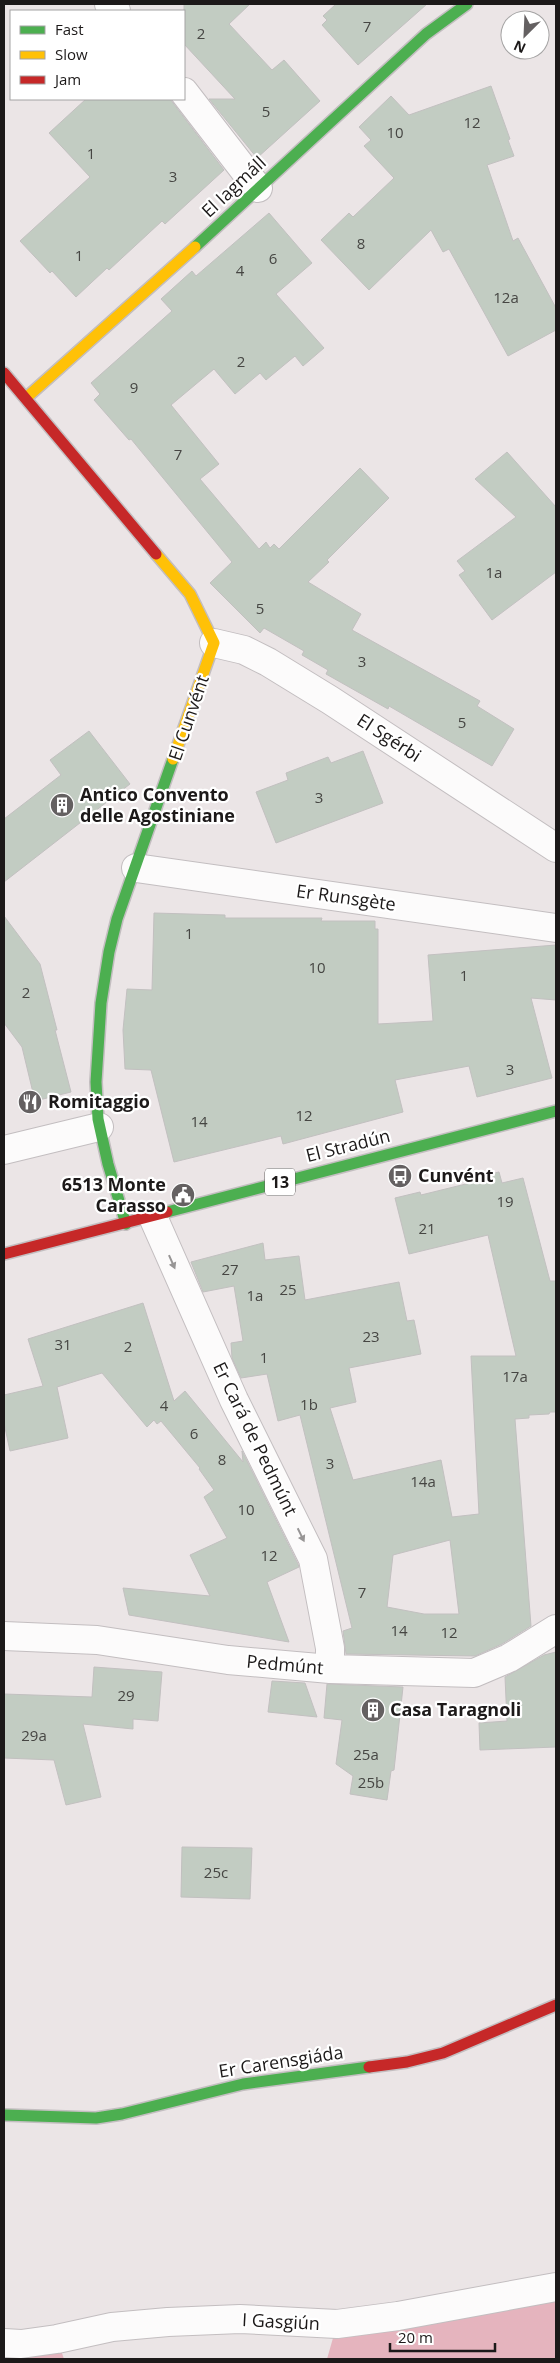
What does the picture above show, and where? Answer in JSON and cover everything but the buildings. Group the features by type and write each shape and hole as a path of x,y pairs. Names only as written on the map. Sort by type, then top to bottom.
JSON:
{"street":[{"name":"El Iagmáll","path":"26,398 127,309 426,34 467,4"},
{"path":"185,93 258,188"},
{"path":"4,373 190,594 214,643"},
{"name":"El Sgérbi","path":"214,643 244,650 268,662 330,700 556,848"},
{"name":"El Cunvént","path":"126,1224 99,1127 96,1092 104,978 109,947 214,643"},
{"name":"Er Runsgète","path":"136,868 556,928"},
{"name":"El Stradún","path":"4,1254 556,1112"},
{"path":"4,1150 99,1127"},
{"name":"Er Cará de Pedmúnt","path":"153,1217 234,1400 313,1559 330,1648 330,1669"},
{"name":"Pedmúnt","path":"4,1636 96,1640 228,1660 330,1669 474,1673 509,1658 556,1629"},
{"name":"Er Carensgiáda","path":"4,2115 96,2118 122,2114 243,2084 407,2062 443,2053 556,2005"},
{"name":"I Gasgiún","path":"4,2343 21,2344 57,2339 112,2327 168,2322 240,2319 337,2324 407,2314 556,2287"}],"shaded area":[{"path":"556,2278 556,2359 327,2359 337,2324"},
{"path":"57,2339 64,2359 4,2359 4,2343"}],"traffic: fast":[{"path":"195,247 426,34 467,4"},
{"path":"126,1224 108,1164 98,1119 96,1082 101,1003 109,952 117,919 173,759"},
{"path":"167,1212 556,1111"},
{"path":"4,2115 96,2118 122,2114 243,2084 369,2067"}],"traffic: slow":[{"path":"26,398 195,247"},
{"path":"156,554 190,594 214,643 173,759"}],"traffic: jam":[{"path":"4,373 156,554"},
{"path":"4,1254 167,1212"},
{"path":"369,2067 407,2062 443,2053 556,2005"}],"place":[{"name":"Antico Convento delle Agostiniane","path":"62,805"},
{"name":"Romitaggio","path":"30,1102"},
{"name":"Cunvént","path":"400,1176"},
{"name":"6513 Monte Carasso","path":"183,1195"},
{"name":"Casa Taragnoli","path":"373,1710"}]}
